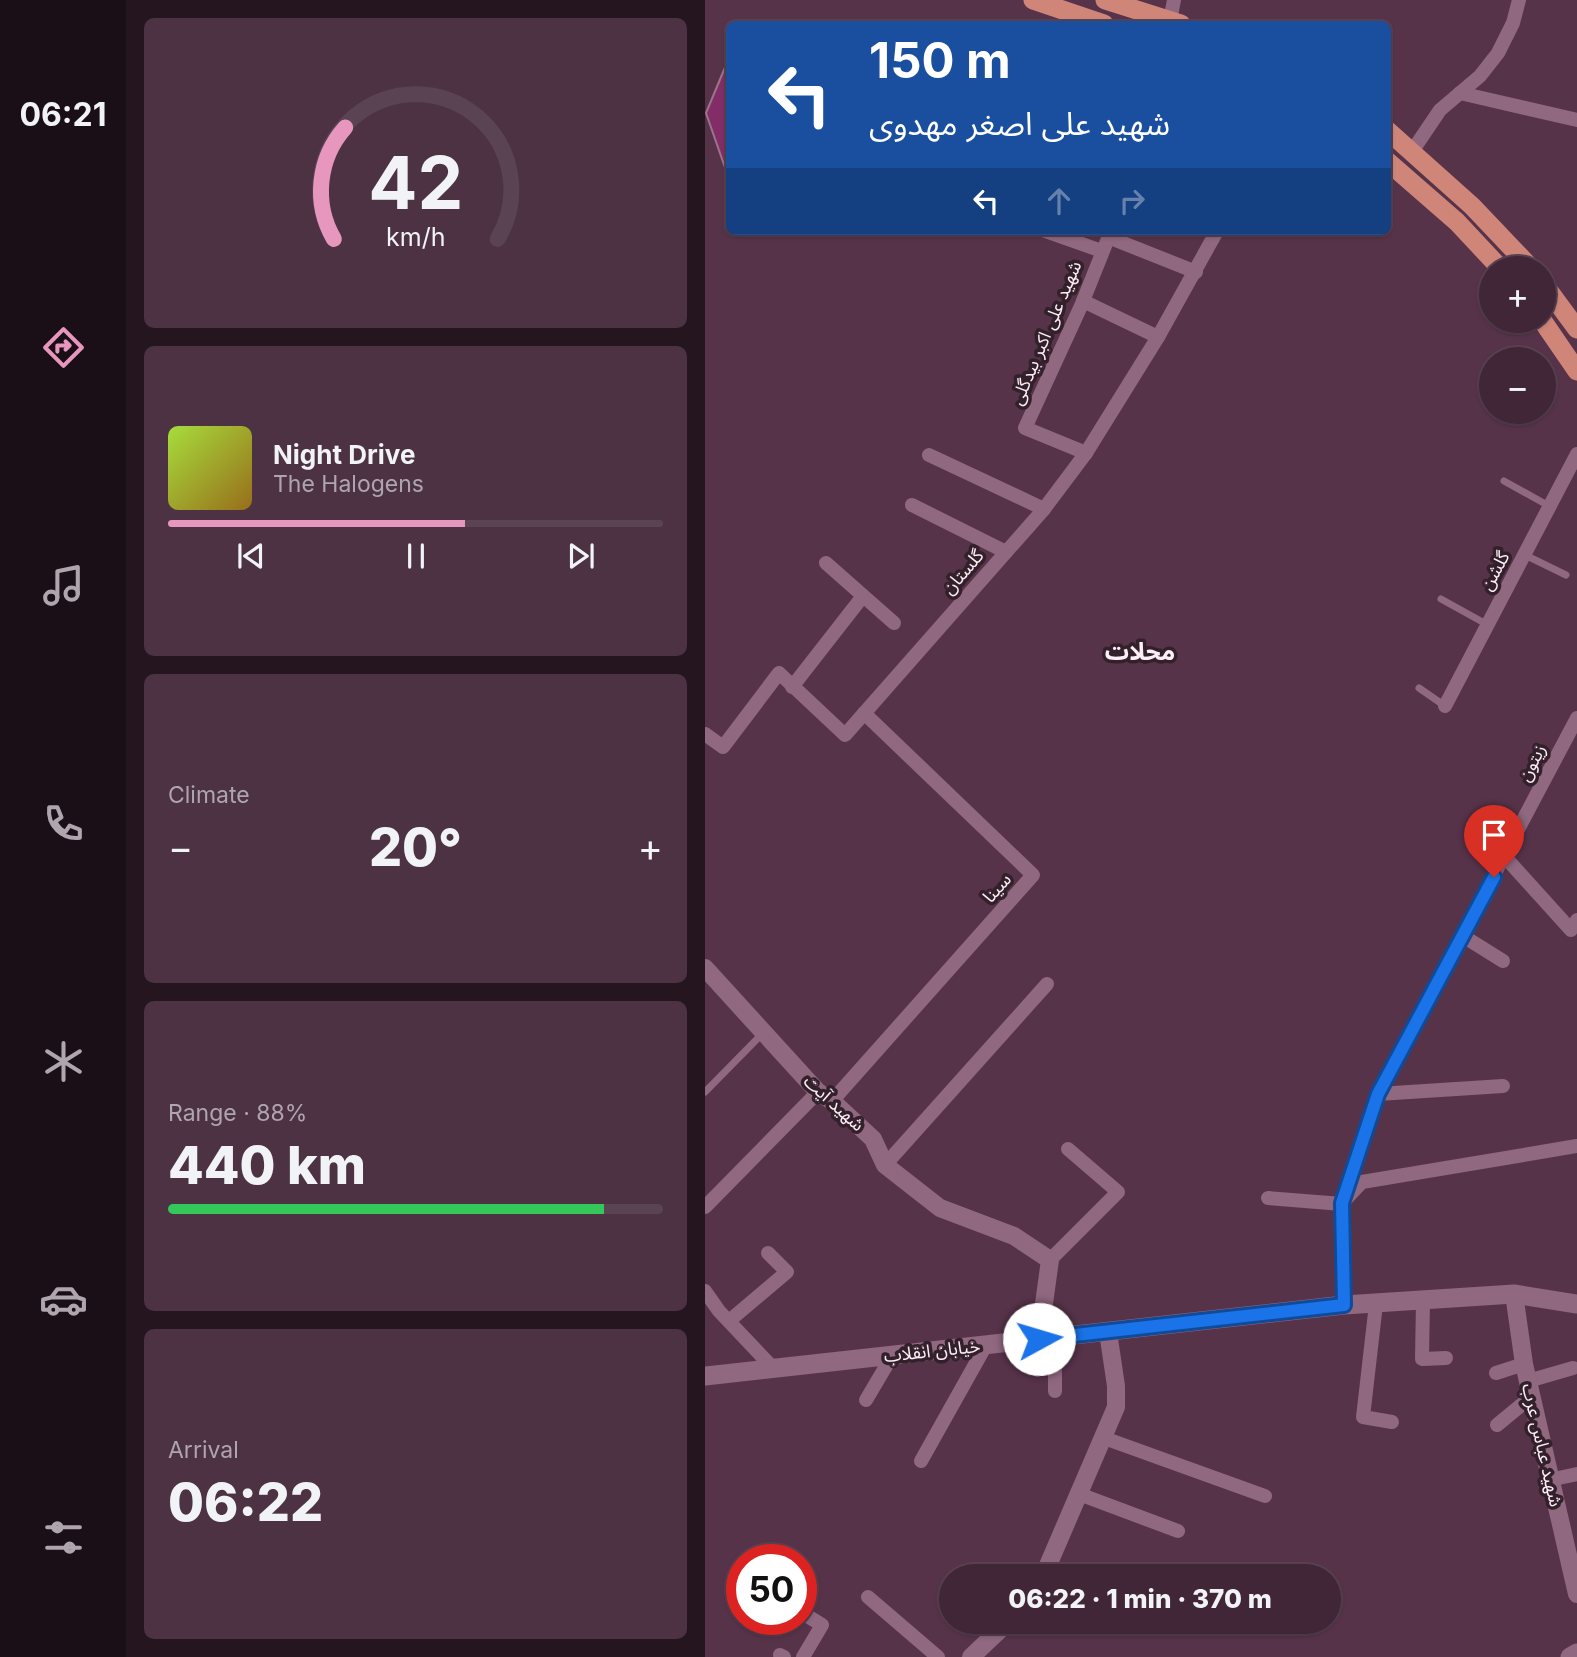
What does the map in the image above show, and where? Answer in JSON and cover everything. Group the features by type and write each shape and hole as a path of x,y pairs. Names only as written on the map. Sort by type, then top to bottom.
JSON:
{"main road":[{"path":"1033,0 1095,21"},
{"path":"1105,0 1169,21"},
{"path":"1391,133 1413,150 1519,256"},
{"path":"1391,164 1457,222 1489,256"},
{"path":"1556,301 1577,330"},
{"path":"1551,333 1577,371"},
{"name":"خیابان انقلاب","path":"705,1376 1344,1305 1514,1294 1567,1303"},
{"path":"1570,1657 1577,1653"}],"street":[{"path":"1174,0 1175,21"},
{"path":"1413,150 1440,110 1480,76 1498,53 1513,23 1519,0"},
{"path":"1460,93 1577,120"},
{"path":"1073,235 1107,240 1196,272"},
{"name":"گلستان","path":"792,687 845,734 1044,509 1086,453 1158,337 1215,235"},
{"name":"شهید علی اکبر بیدگلی","path":"1086,453 1025,428 1083,301 1107,240"},
{"path":"1083,301 1158,337"},
{"name":"گلشن","path":"1445,705 1577,454"},
{"path":"929,455 1044,509"},
{"path":"912,505 1006,552"},
{"path":"826,563 894,623"},
{"path":"705,734 723,747 779,673 792,687 864,596"},
{"name":"سینا","path":"825,1096 1033,876 864,713"},
{"name":"زیتون","path":"1344,1305 1342,1203 1378,1094 1577,718"},
{"path":"1505,857 1575,929"},
{"path":"1463,936 1502,961"},
{"name":"شهید آیت","path":"705,968 763,1034 873,1139 885,1165 940,1208 1014,1236 1050,1260"},
{"path":"885,1165 1047,984"},
{"path":"1378,1094 1503,1086"},
{"path":"705,1207 825,1096"},
{"path":"1268,1198 1342,1203 1362,1182 1577,1146"},
{"path":"1055,1391 1047,1339 1050,1260 1118,1192 1068,1149"},
{"path":"729,1321 787,1272 768,1252"},
{"path":"705,1291 774,1369"},
{"path":"1567,1303 1577,1293"},
{"name":"شهید عباس عرب","path":"1514,1294 1527,1381 1577,1594"},
{"path":"1423,1301 1422,1359 1446,1358"},
{"path":"1376,1304 1363,1418 1392,1422"},
{"path":"1049,1564 1116,1407 1116,1386 1108,1332"},
{"path":"921,1461 986,1345"},
{"path":"866,1400 892,1356"},
{"path":"1495,1373 1527,1381 1573,1367"},
{"path":"1497,1425 1527,1381"},
{"path":"1104,1438 1265,1496"},
{"path":"1549,1480 1577,1474"},
{"path":"1079,1494 1178,1531"},
{"path":"868,1597 938,1657"},
{"path":"970,1657 995,1634"},
{"path":"803,1657 816,1635"}],"lane":[{"path":"1504,481 1551,507"},
{"path":"1525,555 1566,575"},
{"path":"1441,599 1488,625"},
{"path":"1419,688 1445,705"},
{"path":"705,1092 763,1034"}],"building":[{"path":"726,65 726,170 706,113"}],"district":[{"name":"محلات","path":"1140,652"}],"route":[{"path":"1039,1339 1344,1305 1342,1203 1378,1094 1494,877"}]}
